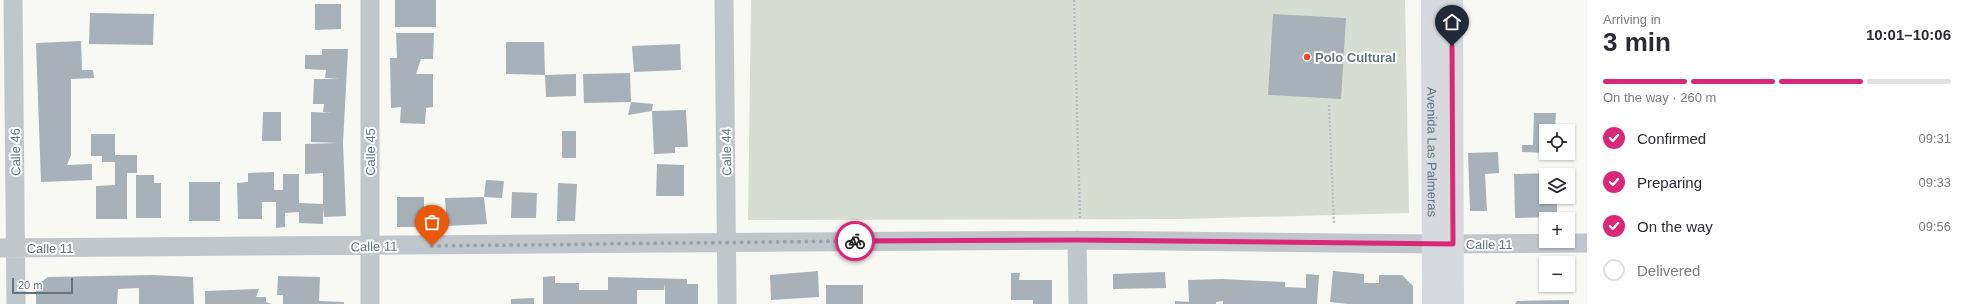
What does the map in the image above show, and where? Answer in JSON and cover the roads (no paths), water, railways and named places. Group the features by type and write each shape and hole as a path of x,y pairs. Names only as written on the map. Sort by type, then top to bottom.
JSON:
{"main road":[{"name":"Avenida Las Palmeras","path":"1432,0 1443,244 1453,304"},
{"name":"Avenida Las Palmeras","path":"1433,304 1443,244 1452,0"}],"street":[{"name":"Calle 46","path":"13,0 8,248 16,304"},
{"name":"Calle 45","path":"370,0 370,304"},
{"name":"Calle 44","path":"724,0 727,304"},
{"name":"Calle 11","path":"8,248 370,247 727,242 1077,240 1443,244 1587,243"},
{"path":"1077,240 1078,304"}],"place":[{"name":"Polo Cultural","path":"1307,57"}]}
